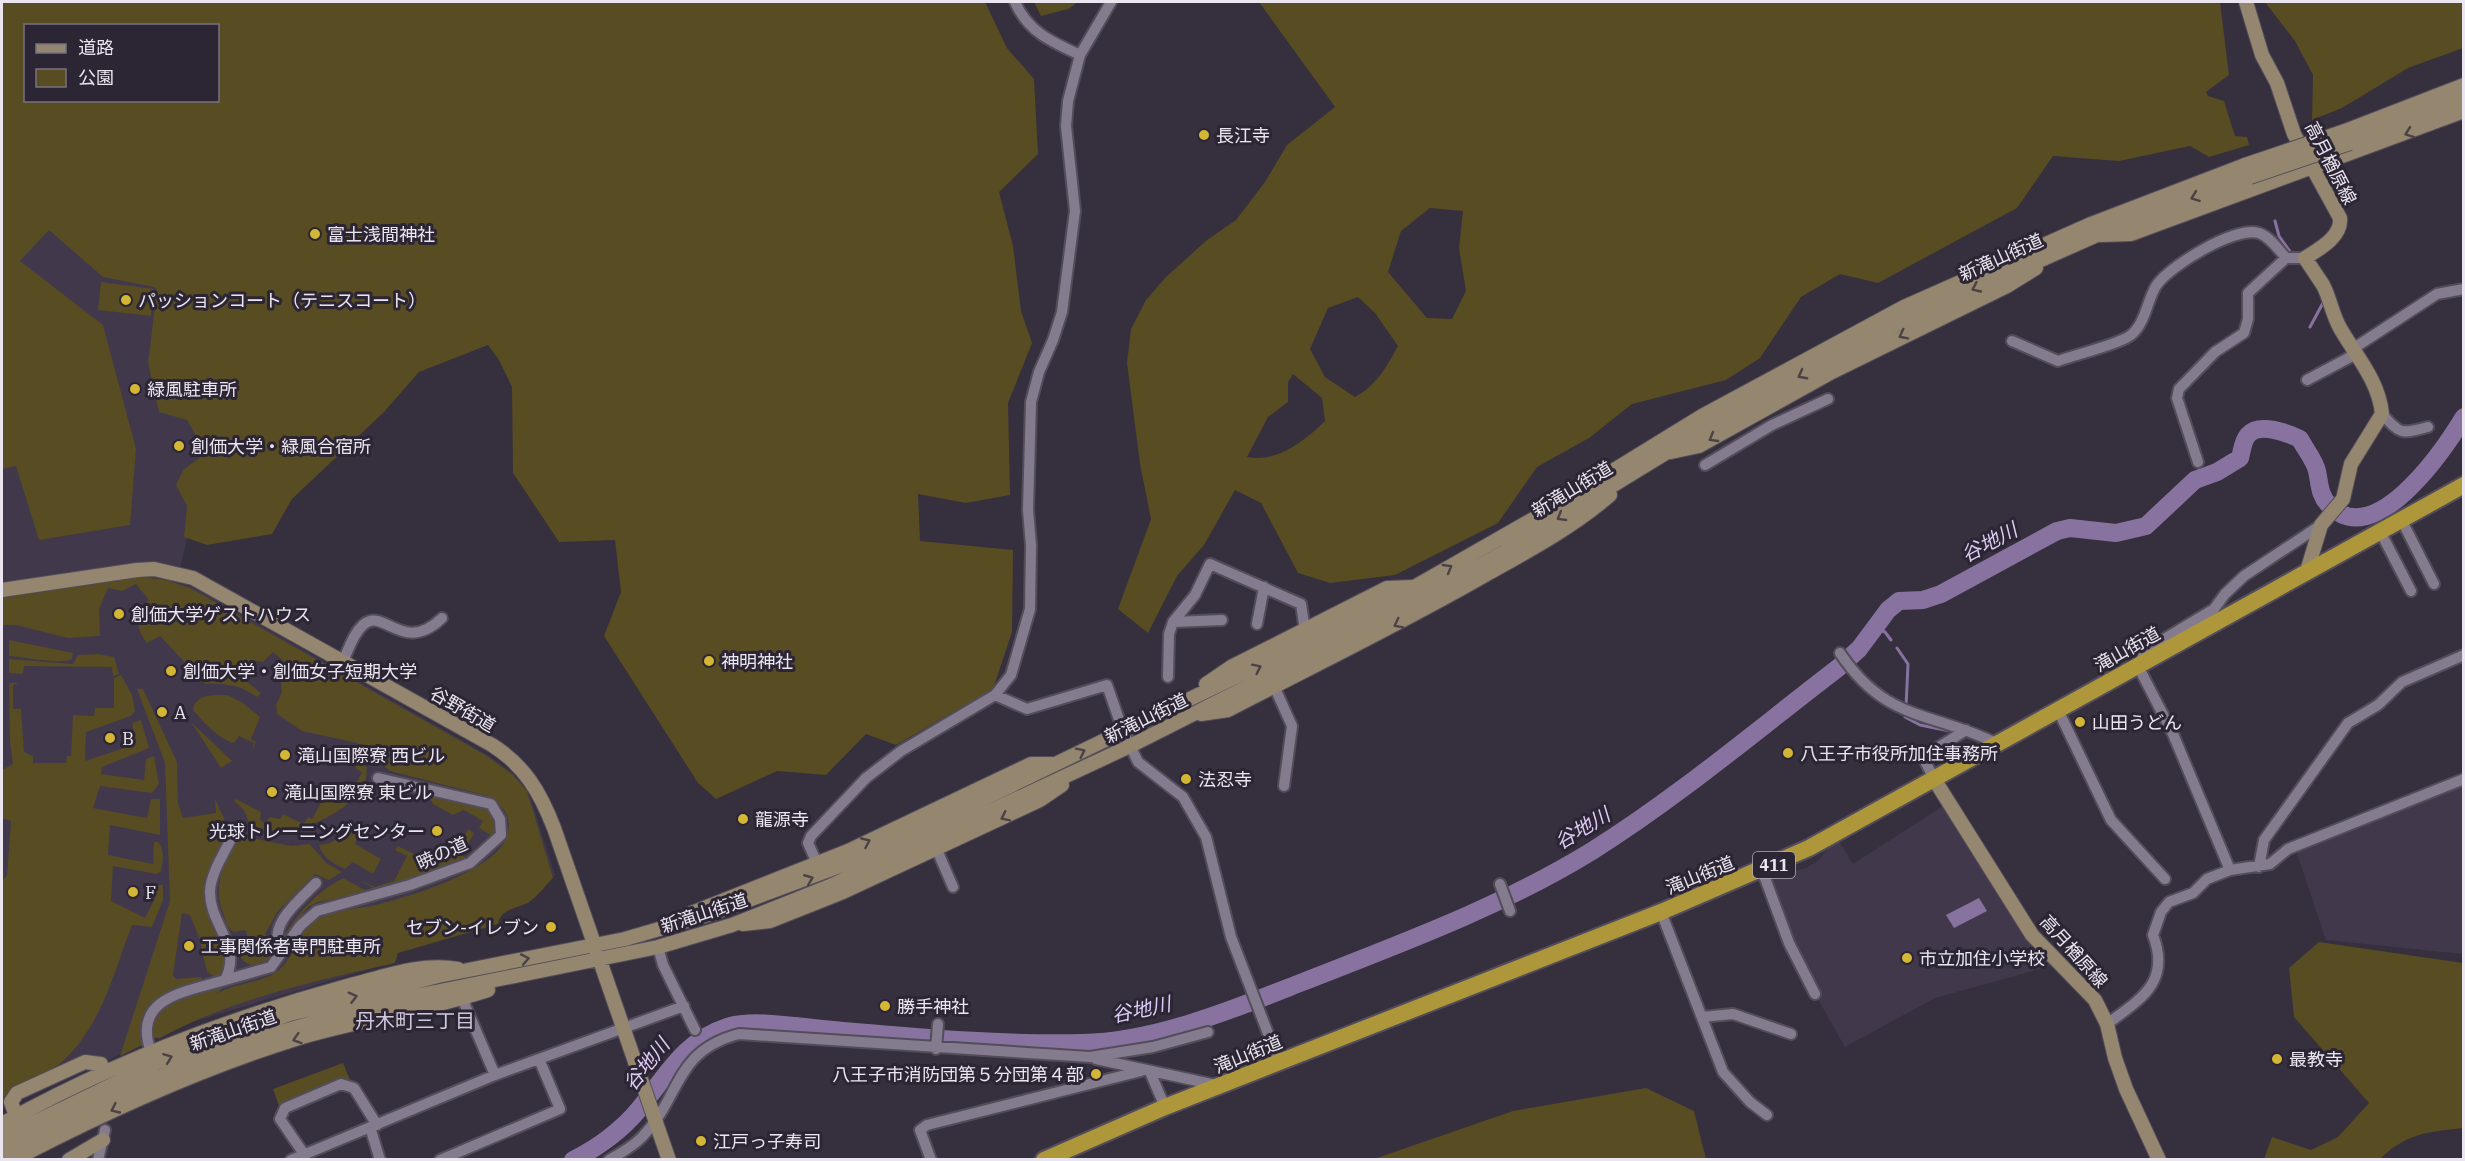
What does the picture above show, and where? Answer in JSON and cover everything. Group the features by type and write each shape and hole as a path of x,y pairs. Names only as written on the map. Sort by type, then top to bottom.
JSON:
{"highway":[{"name":"滝山街道","path":"1044,1160 1165,1107 1661,912 1809,848 1996,742 2138,666 2463,485"}],"main road":[{"name":"高月楢原線","path":"2246,2 2262,55 2277,83 2294,134 2340,222 2330,240 2305,258"},
{"path":"2348,137 2463,85"},
{"path":"2247,171 2463,98"},
{"path":"2097,235 2131,234 2463,111"},
{"name":"新滝山街道","path":"2,1152 108,1098 247,1042 388,1002 536,974 658,947 732,924 840,881 1130,746 1417,601 1665,453 1861,343 2065,249 2247,171"},
{"name":"新滝山街道","path":"2,1138 125,1077 221,1038 330,1003 657,929 714,913 838,868 944,820 1174,706 1284,655 1412,588 1549,510 1702,416 1842,338 2033,248 2247,171"},
{"path":"1665,453 1699,446 1861,356 2007,286 2065,249"},
{"path":"2305,258 2324,287 2330,308 2376,386 2381,410 2351,464 2307,571"},
{"path":"1195,714 1222,712 1405,621 1585,516 1641,468"},
{"name":"谷野街道","path":"2,590 137,570 172,572 209,586 343,661 492,746 522,769 540,794 551,819 654,1115"},
{"path":"1174,706 1231,667 1387,588 1412,588"},
{"path":"657,929 709,904 817,863 935,811 1031,764 1054,765"},
{"path":"732,924 770,921 843,892 1040,800 1090,765"},
{"name":"高月楢原線","path":"1934,778 2032,935 2095,1000 2107,1024 2115,1058 2126,1089 2159,1160"},
{"path":"2,1124 151,1052 274,1007 429,966 468,970"},
{"path":"13,1160 113,1109 207,1069 340,1026 462,998 536,974"},
{"path":"16,1116 11,1102 17,1093 85,1062 101,1064"},
{"path":"654,1115 669,1160"},
{"path":"69,1160 104,1135"}],"street":[{"path":"1015,2 1019,12 1038,35 1080,55"},
{"path":"817,863 808,843 811,836 866,778 920,737 995,695 1011,675 1030,609 1032,545 1028,510 1031,402 1039,372 1053,340 1069,274 1075,211 1066,126 1068,101 1080,55 1111,2"},
{"path":"2012,341 2058,361 2124,340 2134,332 2154,289 2163,278 2193,256 2240,233 2263,235 2286,258"},
{"path":"2198,462 2177,398 2179,389 2215,352 2244,333 2248,319 2248,293 2286,258 2305,258"},
{"path":"2307,380 2355,351 2438,294 2463,289"},
{"path":"1706,465 1753,437 1828,399"},
{"path":"2381,410 2398,431 2405,433 2428,427"},
{"path":"1738,424 1753,437"},
{"path":"2230,870 2173,734 2138,666 2146,650 2214,609 2225,594 2244,576 2330,515"},
{"path":"2401,519 2434,584"},
{"path":"2380,531 2411,591"},
{"path":"1168,677 1168,634 1173,622 1195,595 1210,564 1301,604 1305,631"},
{"path":"1257,624 1264,587"},
{"path":"343,661 356,633 370,620 378,620 405,633 429,630 442,618"},
{"path":"1173,622 1222,620"},
{"path":"1841,654 1852,669 1888,703 1919,717 1966,730 1996,742"},
{"path":"2259,867 2264,840 2348,723 2378,705 2402,682 2463,655"},
{"path":"995,695 1027,709 1107,685 1123,731 1138,762 1184,797 1206,837 1231,937 1279,1062"},
{"path":"1274,686 1292,726 1284,786"},
{"path":"2058,710 2110,820 2166,879"},
{"path":"1934,778 1923,757 1966,730"},
{"name":"暁の道","path":"225,980 271,967 305,919 317,911 399,888 470,863 501,835 501,819 490,804 412,784 378,778"},
{"path":"2107,1024 2145,997 2157,972 2160,953 2153,935 2161,912 2169,902 2193,892 2206,879 2230,870 2270,864 2289,849 2463,779"},
{"path":"151,1052 145,1032 146,1023 158,1004 176,995 225,980 232,967 231,954 211,902 210,890 235,831"},
{"path":"937,850 953,887"},
{"path":"1762,870 1790,943 1815,994"},
{"path":"282,952 276,942 277,932 287,914 316,883"},
{"path":"1501,886 1510,909"},
{"path":"1661,912 1724,1072 1750,1102 1767,1115"},
{"path":"658,947 663,965 695,1030"},
{"path":"462,998 495,1075"},
{"path":"291,1160 495,1075 684,1006"},
{"path":"1702,1017 1733,1014 1791,1034"},
{"path":"937,1027 937,1046"},
{"path":"1090,1057 1154,1047 1208,1032"},
{"path":"609,1160 621,1156 644,1135 684,1068 694,1057 723,1038 739,1034 1090,1057 1145,1072 1222,1086"},
{"path":"440,1160 468,1154 560,1109 539,1059"},
{"path":"1145,1072 1165,1107"},
{"path":"931,1160 920,1130 927,1125 1145,1072"},
{"path":"304,1154 280,1119 282,1113 285,1108 341,1084 354,1088 373,1126 380,1160"},
{"path":"98,1160 104,1135"}],"shaded area":[{"name":"創価大学・創価女子短期大学","path":"149,204 207,453 177,582 193,587 488,755 514,774 528,790 555,875 546,880 529,903 386,950 383,965 189,1023 2,1109 2,210"},
{"path":"2463,779 2463,954 2326,940 2295,847"},
{"path":"1946,804 2028,938 2051,966 1935,998 1845,1047 1815,994 1765,878 1806,868 1819,860 1837,837 1853,864"},
{"path":"1979,898 1987,911 1954,928 1946,915"}],"green space":[{"path":"2,2 985,2 1007,48 1034,79 1038,154 999,192 1013,246 1021,311 1032,343 1008,403 1010,495 966,503 918,494 920,541 1013,550 1012,632 993,689 896,745 866,734 826,775 777,771 716,799 698,783 604,636 621,592 615,540 559,542 513,473 512,387 499,360 488,345 419,372 384,412 292,499 272,534 207,545 184,537 187,506 176,485 183,470 206,453 187,420 159,412 148,363 157,290 154,287 103,277 49,230 20,261 103,325 136,449 130,525 39,540 16,466 2,469"},
{"path":"1034,2 1078,2 1068,9 1041,16"},
{"path":"1259,2 2220,2 2229,75 2206,92 2208,96 2224,101 2235,136 2247,137 2249,145 2209,157 2190,146 2119,161 2053,156 2017,208 1878,283 1840,274 1801,297 1760,358 1726,380 1632,404 1589,438 1537,467 1498,523 1395,575 1330,583 1298,573 1261,503 1235,490 1204,545 1177,576 1148,633 1118,609 1151,519 1140,464 1127,363 1131,329 1146,300 1166,277 1207,240 1236,220 1265,182 1287,145 1335,107","holes":["1430,208 1463,211 1459,248 1466,291 1452,319 1427,318 1388,272 1401,231","1358,297 1375,313 1398,346 1375,381 1355,397 1325,377 1310,349 1328,308","1293,374 1322,398 1325,421 1299,443 1280,454 1269,457 1247,457 1268,417 1288,402 1288,382"]},
{"path":"2265,2 2463,2 2463,48 2408,68 2342,108 2312,120 2313,75 2295,41"},
{"name":"パッションコート（テニスコート）","path":"101,282 154,289 151,316 98,310"},
{"path":"142,577 167,580 192,589 487,756 513,775 527,791 553,878 529,902 502,915 498,924 398,953 395,963 247,1001 189,1023 160,1038 151,1039 153,1020 157,1012 173,1001 204,991 223,988 215,995 275,973 287,961 305,930 317,919 390,901 451,880 471,870 489,859 501,846 508,833 509,821 505,811 488,796 390,771 357,743 302,731 277,714 276,705 282,692 280,675 288,665 273,652 263,662 251,660 245,680 261,693 257,697 233,686 205,684 160,636 147,643 140,631 138,621 141,611 149,600 136,584 122,591 108,588 99,609 100,636 68,638 16,625 2,625 2,598"},
{"path":"9,640 73,653 72,659 52,661 9,656"},
{"path":"98,654 114,657 119,674 113,676 112,667 24,666 23,674 9,673 9,659 73,664 78,655"},
{"path":"121,675 132,695 135,711 131,716 86,732 85,761 136,744 132,723 141,720 149,748 102,767 101,774 144,780 146,759 154,756 159,784 152,793 100,786 93,808 147,818 151,799 160,799 160,835 110,825 108,855 153,864 154,842 158,842 163,852 161,871 157,874 113,866 111,901 145,918 155,898 156,885 163,885 163,900 152,927 132,925 106,997 77,1046 56,1066 14,1088 2,1104 2,881 7,875 11,821 2,818 2,770 13,764 10,742 9,683 19,683 13,685 13,709 21,709 24,752 33,756 33,763 66,763 67,756 71,756 73,715 94,716 95,708 114,708 114,678"},
{"path":"137,689 143,689 177,762 178,803 183,818 216,813 215,799 224,818 228,835 209,908 226,961 223,973 217,978 207,972 200,940 190,915 182,913 173,975 176,979 201,977 203,982 166,995 148,1007 141,1029 142,1045 120,1056 170,901 165,763"},
{"path":"227,695 243,703 260,717 251,739 256,742 252,751 254,743 239,736 234,743 222,738 193,710 194,705 201,698"},
{"path":"191,722 232,761 221,768"},
{"path":"358,763 366,765 366,778 361,790 352,800 326,818 299,828 282,831 250,826 244,810 234,801 236,799 261,812 260,820 265,823 270,817 280,819 283,814 303,824 308,817 312,819 326,794 333,797 341,783 353,789 362,772 355,768"},
{"path":"427,793 484,806 497,822 494,837 479,828 483,821 464,810 453,815 433,804"},
{"path":"353,825 360,828 355,844 381,859 373,874 353,862 345,869 329,860 321,850 319,845 330,843 353,831"},
{"path":"468,829 474,833 462,855 469,859 377,890 359,880 375,887 394,881 407,856 395,850 398,846 437,866 446,849 455,853"},
{"path":"246,837 291,846 310,844 326,863 342,872 329,880 315,874 278,911 265,934 272,942 272,956 257,965 245,962 237,951 231,935 248,954 255,953 245,930 234,932 228,926 218,893 225,865 240,838"},
{"path":"343,878 370,893 318,902 308,907 281,941 293,922 308,905 324,890"},
{"path":"2319,942 2463,963 2463,1128 2418,1135 2399,1144 2380,1159 2264,1159 2272,1137 2311,1150 2338,1137 2369,1103 2294,1017 2289,968"},
{"path":"343,1063 350,1080 279,1106 273,1089"},
{"path":"1646,1088 1694,1111 1706,1159 1374,1159 1513,1111"}],"waterway":[{"path":"2275,221 2279,236 2291,253"},
{"path":"2310,327 2324,301"},
{"name":"谷地川","path":"573,1160 618,1131 688,1050 712,1033 738,1024 765,1023 988,1042 1109,1041 1137,1037 1193,1022 1375,954 1522,890 1592,851 1624,830 1686,786 1838,668 1859,649 1888,610 1899,601 1923,600 1941,594 2057,531 2070,528 2116,533 2146,526 2195,480 2217,472 2240,458 2246,437 2259,429 2274,430 2300,439 2316,467 2320,489 2329,505 2347,516 2366,516 2386,507 2405,492 2440,453 2464,417"},
{"path":"1875,628 1885,632 1891,640"},
{"path":"1897,648 1908,664 1906,707"},
{"path":"1905,717 1920,725 1955,732"}],"place":[{"name":"長江寺","path":"1204,135"},
{"name":"富士浅間神社","path":"315,234"},
{"name":"パッションコート（テニスコート）","path":"126,300"},
{"name":"緑風駐車所","path":"135,389"},
{"name":"創価大学・緑風合宿所","path":"179,446"},
{"name":"創価大学ゲストハウス","path":"119,614"},
{"name":"神明神社","path":"709,661"},
{"name":"創価大学・創価女子短期大学","path":"171,671"},
{"name":"A","path":"162,712"},
{"name":"山田うどん","path":"2080,722"},
{"name":"B","path":"110,738"},
{"name":"八王子市役所加住事務所","path":"1788,753"},
{"name":"滝山国際寮 西ビル","path":"285,755"},
{"name":"法忍寺","path":"1186,779"},
{"name":"滝山国際寮 東ビル","path":"272,792"},
{"name":"龍源寺","path":"743,819"},
{"name":"光球トレーニングセンター","path":"437,831"},
{"name":"F","path":"133,892"},
{"name":"セブン-イレブン","path":"551,927"},
{"name":"工事関係者専門駐車所","path":"189,946"},
{"name":"市立加住小学校","path":"1907,958"},
{"name":"勝手神社","path":"885,1006"},
{"name":"最教寺","path":"2277,1059"},
{"name":"八王子市消防団第５分団第４部","path":"1096,1074"},
{"name":"江戸っ子寿司","path":"701,1141"}],"district":[{"name":"丹木町三丁目","path":"415,1020"}]}
